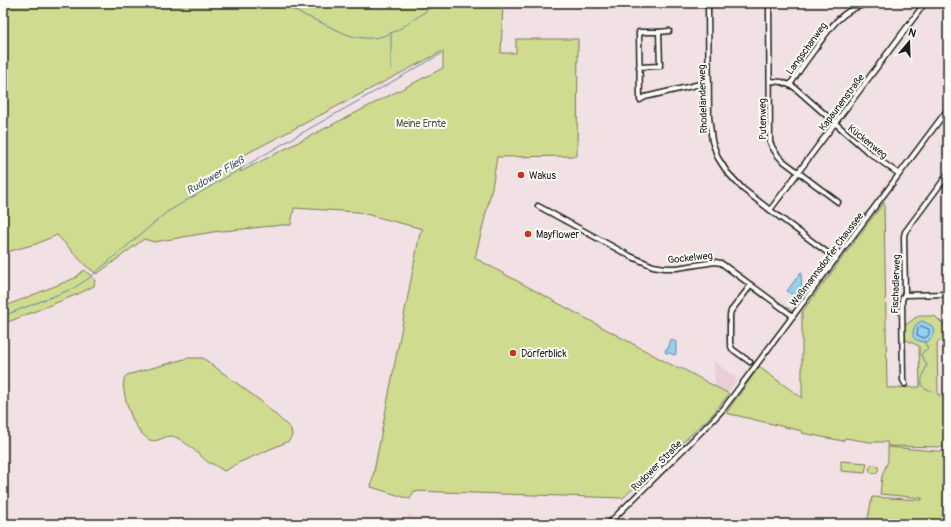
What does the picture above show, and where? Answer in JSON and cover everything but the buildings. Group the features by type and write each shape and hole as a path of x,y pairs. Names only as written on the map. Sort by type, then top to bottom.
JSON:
{"street":[{"name":"Rhodeländerweg","path":"708,3 710,125 712,141 718,158 727,172 743,189 836,259"},
{"name":"Putenweg","path":"769,3 770,142 776,154 838,202"},
{"name":"Langschanweg","path":"790,85 836,21 858,6 878,3"},
{"name":"Kapaunenstraße","path":"770,210 925,3"},
{"path":"669,31 639,32 640,100 645,97 709,82"},
{"path":"639,67 660,66 659,32"},
{"name":"Kückenweg","path":"770,81 782,82 801,92 868,152 899,174"},
{"name":"Waßmannsdorfer Chaussee","path":"716,418 948,110"},
{"name":"Fischadlerweg","path":"904,384 902,300 904,295 905,232 948,174"},
{"name":"Gockelweg","path":"538,206 648,265 660,268 677,268 719,262 793,316"},
{"path":"750,362 732,349 730,343 730,315 731,311 751,285"},
{"path":"904,295 948,294"},
{"name":"Rudower Straße","path":"608,524 716,418"}],"shaded area":[{"path":"714,361 737,379 727,393 715,386"},
{"path":"408,514 423,524 410,524"}],"green space":[{"name":"Meine Ernte","path":"3,3 503,3 501,53 516,53 516,39 578,39 577,156 497,157 492,188 475,258 679,369 679,367 729,394 712,415 623,498 414,491 410,499 371,487 420,233 423,229 358,212 294,208 291,225 213,232 154,242 144,239 97,274 86,266 57,235 36,244 3,253","holes":["443,51 443,68 240,172 244,155"]},
{"path":"884,202 887,388 920,387 919,346 904,339 904,326 918,316 935,316 946,327 948,327 948,334 945,334 937,344 938,395 948,395 948,447 888,446 887,442 870,442 845,438 843,441 802,433 802,431 726,413 759,367 802,398 802,312"},
{"path":"84,270 95,279 94,286 78,294 3,324 3,307 75,278"},
{"path":"188,358 203,358 262,402 291,429 292,436 289,441 238,463 224,471 209,463 185,443 175,437 168,436 153,441 141,433 133,420 125,396 123,384 125,378 127,375"},
{"path":"888,447 948,452 948,524 867,524 872,497 922,500 922,498 880,494 882,476 888,461"},
{"path":"841,461 867,463 865,473 841,471"},
{"path":"872,465 876,465 878,469 876,473 872,473 870,471 870,467"}],"water":[{"path":"801,272 802,294 798,299 787,291"},
{"path":"923,321 932,326 934,330 932,338 926,342 916,340 913,337 915,327 918,323"},
{"path":"671,339 676,342 675,355 666,353 665,351 668,349"}],"waterway":[{"path":"279,3 346,34 355,37 369,38 383,36 396,31 437,3"},
{"path":"391,33 391,70"},
{"name":"Rudower Fließ","path":"3,316 72,289 88,279 167,212 441,54"},
{"path":"924,342 928,349 921,355 927,365 923,376 922,385 925,389 932,391"}],"place":[{"name":"Wakus","path":"521,175"},
{"name":"Mayflower","path":"528,234"},
{"name":"Dörferblick","path":"513,353"}]}
